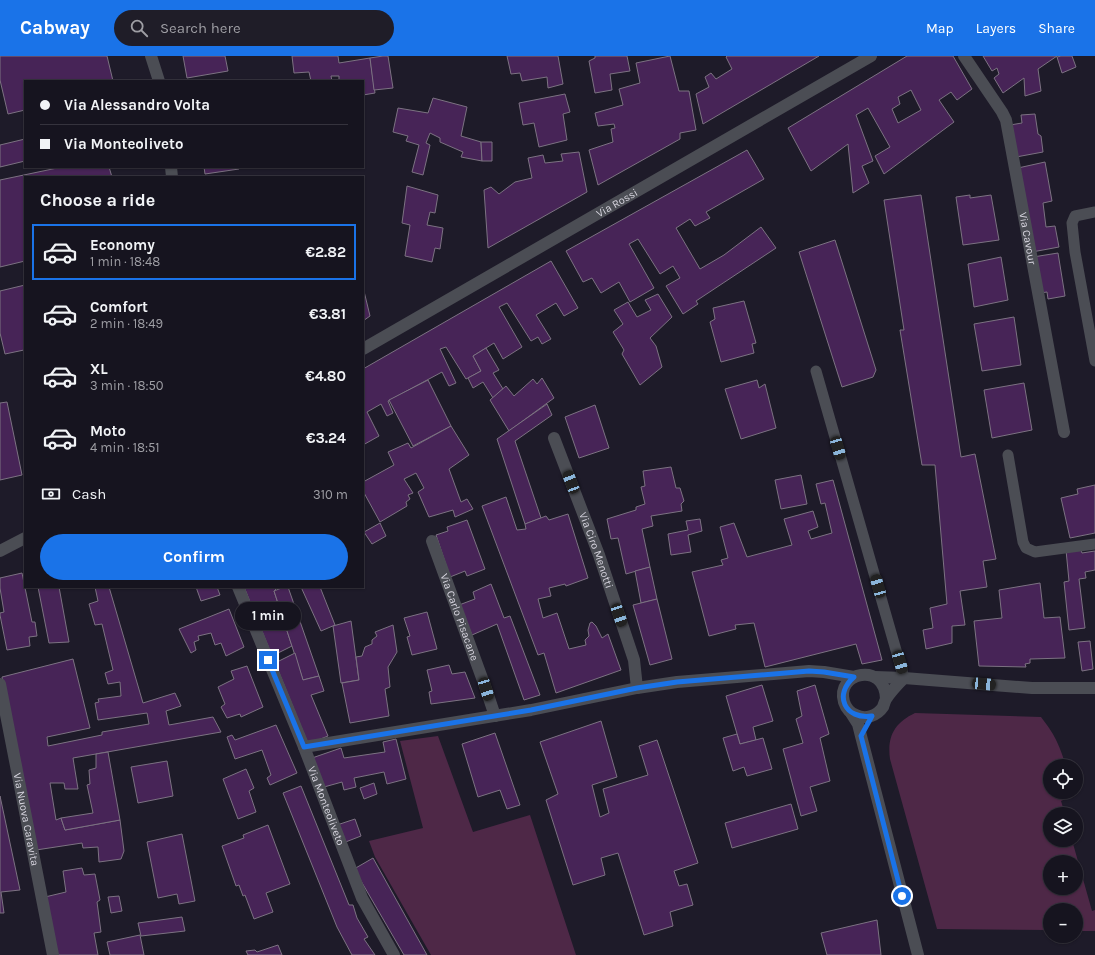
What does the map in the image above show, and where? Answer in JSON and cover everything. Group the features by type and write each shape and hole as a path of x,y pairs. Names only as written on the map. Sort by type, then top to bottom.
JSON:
{"street":[{"path":"151,56 159,80"},
{"name":"Via Rossi","path":"364,348 871,56"},
{"name":"Via Cavour","path":"964,56 1006,120 1064,432"},
{"name":"Via Ciro Menotti","path":"554,438 604,570 634,660 637,688"},
{"path":"0,551 24,539"},
{"name":"Via Carlo Pisacane","path":"432,541 495,716"},
{"name":"Via Monteoliveto","path":"238,588 304,747 362,898 394,955"},
{"path":"304,747 531,710 637,688 677,682 809,671 854,677"},
{"path":"918,955 858,724 844,702 843,695 848,682 854,677 868,675 875,677 1032,688 1095,688"},
{"path":"875,677 883,685 886,692 886,699"},
{"path":"851,712 858,716 865,717 872,716 879,712 886,699 904,678"},
{"name":"Via Nuova Caravita","path":"0,684 52,955"},
{"path":"861,736 872,716"}],"lane":[{"path":"1095,212 1076,216 1072,223 1075,252 1095,361"},
{"path":"816,371 904,678"},
{"path":"1008,455 1023,542 1026,548 1035,552 1095,544"}],"shaded area":[{"path":"915,713 1041,717 1056,740 1064,759 1043,759 1043,799 1065,799 1061,801 1063,807 1043,807 1043,847 1074,847 1076,855 1043,855 1043,895 1083,895 1083,879 1092,911 1095,910 1095,931 1083,931 1083,903 1043,903 1043,930 937,929 890,759 889,751 891,737 897,726"},
{"path":"438,736 473,832 530,815 576,955 431,955 375,857 369,841 423,828 400,741"}],"building":[{"path":"0,56 107,56 113,80 24,80 24,110 8,114 0,80"},
{"path":"183,56 225,56 228,71 187,78"},
{"path":"292,56 338,56 339,63 370,58 375,93 364,95 364,80 339,80 339,76 331,76 332,80 311,80 309,72 294,73"},
{"path":"388,56 393,88 374,90 370,58"},
{"path":"507,56 558,56 563,84 548,88 547,77 522,81 520,73 511,74"},
{"path":"595,56 627,56 630,71 610,74 612,90 595,93 589,61 595,58"},
{"path":"670,56 679,91 689,91 696,130 680,133 680,139 598,185 589,150 613,142 611,129 615,128 614,124 598,126 595,113 623,105 619,89 640,83 636,63"},
{"path":"819,56 703,124 696,94 709,87 705,77 711,73 716,79 732,69 726,57"},
{"path":"907,56 953,56 972,89 957,100 951,92 939,100 954,122 884,174 875,156 890,147 868,108 856,115 873,161 862,166 869,183 853,193 848,144 811,171 788,128","holes":["911,90 921,110 898,123 892,109 900,104 898,97"]},
{"path":"983,56 1057,56 1038,69 1041,91 1025,96 1024,78 1003,93 994,78 999,74 997,68 992,71"},
{"path":"1072,56 1076,67 1062,73 1057,57"},
{"path":"565,94 570,112 563,114 567,140 539,147 534,123 523,125 519,103"},
{"path":"433,98 467,107 461,136 481,142 482,161 461,157 463,152 440,142 440,138 430,133 426,143 430,145 423,175 412,172 419,145 406,141 408,136 393,132 398,108 428,113"},
{"path":"1035,114 1038,134 1041,136 1043,152 1016,157 1010,125 1022,123 1021,115"},
{"path":"24,139 24,161 0,167 0,145"},
{"path":"481,142 492,142 492,161 482,161"},
{"path":"747,150 764,179 706,212 710,218 695,226 690,219 676,228 700,269 724,255 761,227 776,248 696,301 698,304 683,314 666,286 680,278 673,266 660,274 638,239 629,244 654,288 630,302 619,282 601,293 592,278 583,282 566,251"},
{"path":"579,152 587,192 488,248 484,190 491,187 499,194 515,182 532,178 528,158 543,155 545,163 563,161 561,154"},
{"path":"1045,162 1052,201 1043,203 1046,227 1055,226 1059,247 1032,252 1018,168"},
{"path":"57,168 109,168 112,176 24,176 24,261 0,267 0,180"},
{"path":"204,168 239,169 205,174"},
{"path":"407,186 438,195 435,213 430,212 427,225 443,228 440,249 435,248 432,262 405,256 410,225 402,223"},
{"path":"921,195 961,457 975,454 996,559 983,561 987,587 960,591 965,625 952,626 952,643 926,649 923,630 933,628 930,608 947,604 935,465 922,465 900,330 904,330 884,200"},
{"path":"970,195 970,198 991,195 999,240 963,245 956,197"},
{"path":"835,240 876,370 873,377 842,387 799,252"},
{"path":"1058,253 1065,296 1048,299 1047,292 1040,293 1033,257"},
{"path":"1001,257 1008,300 974,307 968,264"},
{"path":"551,261 578,308 564,316 556,303 536,315 551,339 542,344 538,337 531,341 507,303 499,307 522,347 503,359 494,343 473,356 481,371 466,379 446,347 440,349 456,383 449,386 442,372 388,401 393,413 387,416 381,404 367,412 379,436 364,444 364,368"},
{"path":"24,285 24,350 5,354 0,333 0,291"},
{"path":"364,291 370,316 364,320"},
{"path":"658,294 672,317 650,338 656,346 662,367 640,385 622,354 624,350 613,332 623,324 614,310 628,302 637,317 651,310 645,300"},
{"path":"744,301 756,343 752,344 754,353 721,362 710,322 715,319 713,308"},
{"path":"1014,317 1021,365 982,371 974,324"},
{"path":"486,348 499,370 493,373 503,389 493,398 483,382 473,388 468,378 481,371 473,356"},
{"path":"542,378 554,398 509,431 490,400 506,386 514,396 533,379 537,384"},
{"path":"428,380 451,426 413,446 389,400"},
{"path":"757,380 759,388 765,384 776,428 741,439 725,389"},
{"path":"1024,383 1032,430 992,438 984,390"},
{"path":"7,402 22,475 0,480 0,403"},
{"path":"547,404 552,415 515,441 541,518 525,524 497,439"},
{"path":"595,405 609,448 579,458 565,417"},
{"path":"451,426 469,455 449,469 461,502 467,499 473,509 455,517 453,510 429,517 418,492 424,488 416,473 404,479 413,493 408,495 410,499 406,502 407,506 380,522 364,493 364,481 394,465 388,452 408,443 411,448"},
{"path":"671,467 676,488 680,488 684,501 681,504 682,511 651,516 653,526 642,529 650,567 626,574 618,538 611,539 607,519 636,510 636,507 645,504 641,487 645,486 643,471"},
{"path":"801,475 807,504 781,509 775,480"},
{"path":"833,480 882,660 862,664 856,644 765,667 754,623 735,625 736,629 709,636 692,572 723,565 721,560 728,558 720,527 734,523 747,557 792,545 784,519 813,511 818,527 808,531 811,539 832,533 825,503 821,504 816,484"},
{"path":"1095,485 1095,533 1070,538 1061,498 1078,494 1077,489"},
{"path":"506,497 517,530 526,529 525,524 546,516 549,520 568,514 588,578 566,586 565,584 549,588 551,596 538,599 543,618 557,613 569,649 586,645 585,640 589,636 588,630 590,623 592,622 596,626 602,638 608,634 621,670 556,693 544,653 538,655 482,506"},
{"path":"700,519 702,531 688,535 691,552 671,555 668,534 688,530 686,521"},
{"path":"467,520 485,569 467,576 465,571 450,577 436,535 448,531 447,527"},
{"path":"380,523 386,536 372,544 364,532"},
{"path":"1080,548 1082,553 1095,551 1095,570 1085,572 1086,578 1079,579 1085,628 1069,630 1064,582 1069,581 1066,550"},
{"path":"650,567 657,599 641,603 635,571"},
{"path":"22,573 32,622 35,622 37,636 29,637 30,646 7,650 0,615 0,613 4,612 0,578"},
{"path":"1040,583 1044,618 1060,617 1065,658 1030,659 1030,663 1025,664 1026,667 979,666 974,621 1002,618 999,590"},
{"path":"491,584 504,618 510,616 540,695 524,700 497,624 472,635 459,605 475,599 473,592"},
{"path":"38,588 59,588 69,642 49,643"},
{"path":"95,588 109,588 143,703 175,693 181,706 166,711 169,725 213,717 221,732 73,758 78,789 65,789 64,783 50,783 56,820 61,818 65,830 120,820 124,851 121,859 99,862 98,847 83,848 82,843 36,850 2,677 73,659 90,728 47,737 48,746 102,735 102,732 149,724 147,713 98,720 95,703 99,702 98,699 121,696 120,682 108,684 105,673 113,670 102,624 95,625 89,604 98,601"},
{"path":"196,588 217,588 220,595 201,601"},
{"path":"244,588 277,588 274,591 292,646 272,656"},
{"path":"282,588 288,588 319,676 303,680 274,591"},
{"path":"301,588 320,588 335,625 321,631"},
{"path":"657,599 672,659 650,665 633,605"},
{"path":"229,609 244,647 226,656 221,643 215,645 211,633 198,636 199,640 194,642 196,650 191,653 179,629"},
{"path":"427,612 437,649 412,655 407,637 410,636 404,618"},
{"path":"351,621 359,680 341,683 333,626"},
{"path":"393,625 397,652 388,667 390,687 385,689 389,716 350,723 342,683 359,680 356,657 362,656 365,647 372,644 372,640 377,636 375,632"},
{"path":"1090,641 1093,669 1082,671 1078,642"},
{"path":"295,653 303,680 319,676 324,691 311,695 328,736 308,744 275,663"},
{"path":"449,665 452,674 465,672 475,698 431,704 429,692 432,691 427,670"},
{"path":"247,666 263,707 241,717 240,714 227,718 221,707 225,704 218,687 234,679 231,671"},
{"path":"762,685 773,721 753,727 756,740 740,744 726,696"},
{"path":"815,685 829,734 820,738 830,781 810,787 817,811 801,816 783,749 803,743 796,719 802,716 797,691"},
{"path":"601,721 617,777 592,785 600,817 609,813 603,789 648,775 639,746 657,740 698,863 674,871 679,886 687,884 693,905 670,912 673,926 644,935 618,853 601,858 605,875 573,885 546,800 558,794 540,742"},
{"path":"276,725 297,773 270,785 267,778 271,775 262,750 235,759 227,737 232,735 235,740"},
{"path":"495,733 520,805 507,809 500,790 478,797 462,744"},
{"path":"737,734 740,744 763,738 772,769 747,776 744,767 733,771 723,738"},
{"path":"396,739 406,779 387,784 384,772 354,778 356,787 344,790 342,782 324,787 312,758 341,748 344,758 385,752 383,742"},
{"path":"108,752 120,820 65,830 61,818 93,813 87,785 90,784 89,770 96,768 96,754"},
{"path":"167,761 173,796 138,803 131,767"},
{"path":"246,769 254,788 249,791 256,812 238,819 223,779"},
{"path":"374,783 377,794 364,799 360,788"},
{"path":"301,786 349,905 353,905 357,918 368,937 364,939 375,955 352,955 337,927 283,793"},
{"path":"0,796 20,890 1,892 4,913 0,913"},
{"path":"791,804 798,829 732,848 725,823"},
{"path":"355,819 361,836 343,843 337,825"},
{"path":"268,825 290,884 266,893 273,912 254,919 245,895 243,896 239,885 236,886 222,846 244,838 243,835"},
{"path":"182,834 195,901 179,904 177,894 158,898 147,842"},
{"path":"373,858 427,955 404,955 354,869"},
{"path":"82,868 84,875 95,874 100,900 97,902 101,932 94,933 98,955 57,955 45,897 66,892 63,871"},
{"path":"119,896 122,911 111,913 108,897"},
{"path":"182,917 185,931 141,936 138,923"},
{"path":"877,920 881,955 827,955 821,933"},
{"path":"140,935 144,955 110,955 107,942"},
{"path":"278,945 282,955 248,955 246,951 255,950 257,952"}],"route":[{"path":"268,660 304,747 531,710 637,688 677,682 809,671 854,677 848,682 845,688 843,695 844,702 851,712 858,716 872,716 861,736 902,896"}]}
